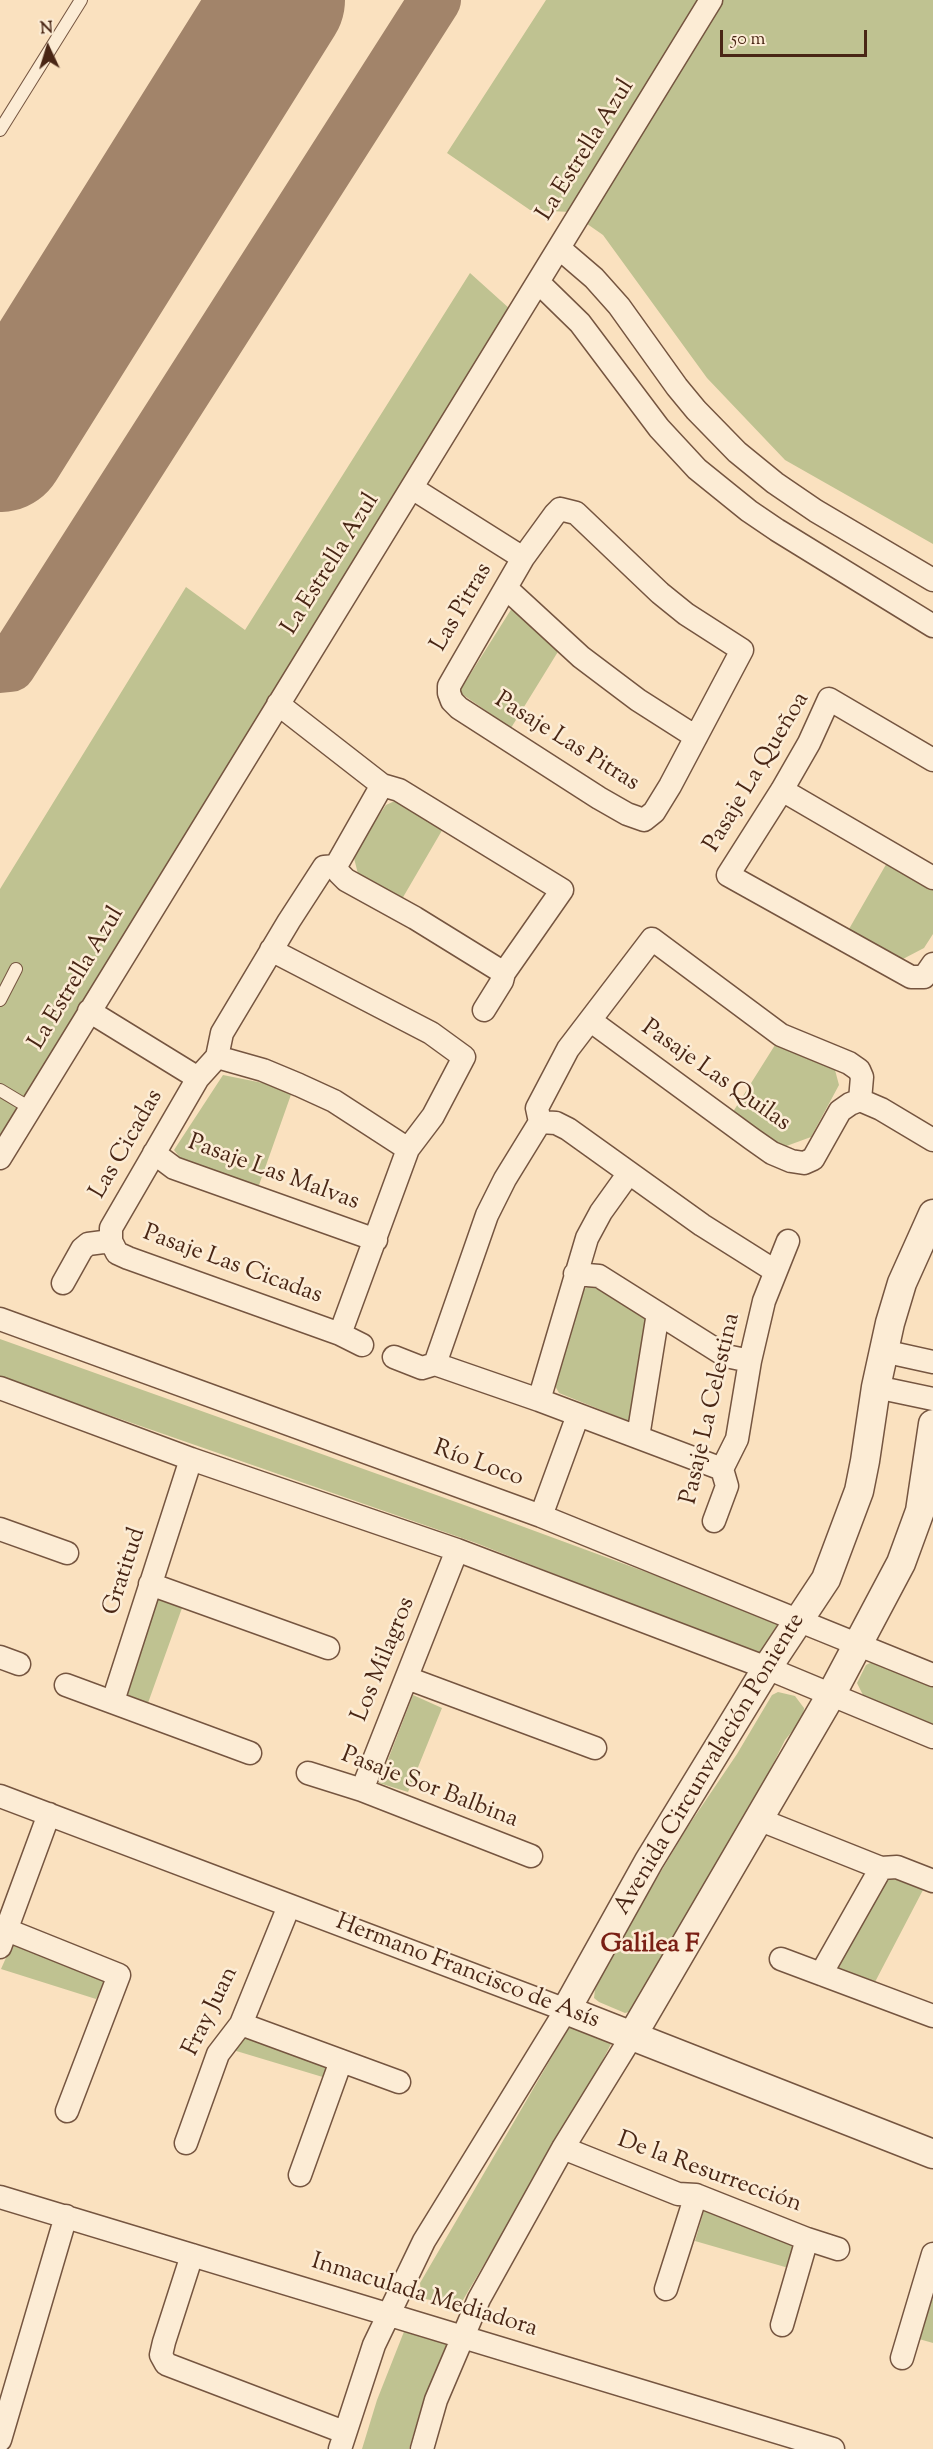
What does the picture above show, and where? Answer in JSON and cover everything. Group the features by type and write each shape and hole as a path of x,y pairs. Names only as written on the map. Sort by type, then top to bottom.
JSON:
{"street":[{"name":"La Estrella Azul","path":"0,1158 711,0"},
{"path":"559,248 594,278 619,306 683,395 737,452 775,483 816,511 933,580"},
{"path":"538,282 580,323 659,428 697,469 748,511 933,626"},
{"name":"Las Pitras","path":"411,488 523,558"},
{"name":"Las Pitras","path":"449,686 523,558 555,514 560,509 567,509"},
{"name":"Pasaje Las Pitras","path":"449,686 452,700 459,708 599,798 638,819 648,817 660,803 742,650 686,614 660,593 589,524 567,509"},
{"path":"506,588 581,657 638,700 696,737"},
{"name":"Pasaje La Queñoa","path":"928,971 911,977 728,875 809,743 829,699 933,760"},
{"path":"278,704 382,785 399,790 562,890 504,973 484,1010"},
{"path":"336,866 382,785"},
{"path":"782,790 933,878"},
{"path":"336,866 324,867 289,921 222,1033 217,1057 263,1070 333,1101 408,1149"},
{"path":"336,866 346,880 415,918 504,973"},
{"path":"435,1364 487,1215 505,1179 540,1122 537,1108 568,1049 652,939 781,1035 849,1063 858,1070 862,1077 860,1100 881,1109 933,1140"},
{"name":"Pasaje Las Cicadas","path":"271,950 431,1033 464,1057 433,1116 408,1149 340,1334"},
{"name":"Las Cicadas","path":"89,1011 198,1078"},
{"name":"Pasaje Las Quilas","path":"591,1021 772,1153 790,1161 804,1163 813,1159 840,1111 860,1100"},
{"name":"Las Cicadas","path":"111,1240 111,1228 154,1153 198,1078 217,1057"},
{"path":"540,1122 561,1125 702,1225 775,1270"},
{"name":"Pasaje Las Malvas","path":"154,1153 174,1168 376,1240"},
{"path":"539,1400 587,1238 601,1212 628,1173"},
{"name":"Avenida Circunvalación Poniente","path":"342,2440 374,2345 424,2241 566,2010 648,1861 767,1668 826,1579 852,1512 865,1461 883,1351 902,1283 933,1214"},
{"name":"Pasaje Las Cicadas","path":"63,1283 82,1249 88,1244 111,1240 117,1253 128,1258 340,1334 362,1345"},
{"name":"Pasaje La Celestina","path":"714,1521 727,1486 722,1469 737,1439 750,1361 764,1301 788,1241"},
{"path":"575,1274 599,1276 726,1356 750,1361"},
{"path":"638,1437 657,1313"},
{"name":"Río Loco","path":"0,1319 541,1516 933,1674"},
{"path":"883,1351 933,1362"},
{"path":"394,1358 422,1368 435,1364 578,1414 722,1469"},
{"path":"876,1387 933,1399"},
{"path":"0,1388 191,1459 457,1550 767,1668 933,1737"},
{"path":"541,1516 578,1414"},
{"path":"422,2449 436,2400 479,2299 563,2148 632,2036 831,1695 901,1563 920,1511 933,1424"},
{"name":"Gratitud","path":"112,1701 191,1459"},
{"path":"0,1528 67,1553"},
{"name":"Los Milagros","path":"362,1790 457,1550"},
{"path":"150,1584 328,1648"},
{"path":"407,1678 595,1748"},
{"path":"66,1685 250,1753"},
{"name":"Pasaje Sor Balbina","path":"308,1773 362,1790 531,1856"},
{"name":"Hermano Francisco de Asís","path":"0,1796 566,2010 933,2154"},
{"path":"49,1814 3,1938 119,1976 67,2111"},
{"path":"758,1819 881,1868 897,1867 933,1881"},
{"path":"821,1974 881,1868"},
{"name":"Fray Juan","path":"186,2143 218,2054 241,2024 290,1906"},
{"path":"781,1959 933,2016"},
{"path":"241,2024 399,2082"},
{"path":"300,2175 341,2061"},
{"name":"De la Resurrección","path":"563,2148 678,2194 696,2195 807,2240 838,2249"},
{"path":"666,2289 696,2195"},
{"name":"Inmaculada Mediadora","path":"0,2197 833,2449"},
{"path":"0,2440 66,2216"},
{"path":"782,2325 807,2240"},
{"path":"902,2358 928,2289 933,2254"},
{"path":"192,2255 164,2342 162,2355 166,2364 342,2440"}],"lane":[{"path":"0,130 81,0"},
{"path":"0,1000 16,969"},
{"path":"0,1090 30,1108"}],"green space":[{"path":"546,0 933,0 933,544 785,460 707,378 603,235 570,212 530,210 447,153"},
{"path":"470,273 510,309 406,481 0,1135 0,889 186,587 245,630"},
{"path":"512,608 559,650 511,728 459,692"},
{"path":"399,799 444,827 402,899 359,878 353,854 386,805"},
{"path":"888,861 933,889 933,934 924,948 901,960 849,929"},
{"path":"775,1045 835,1070 839,1085 811,1137 781,1148 731,1115"},
{"path":"223,1075 293,1089 258,1188 181,1159 174,1150"},
{"path":"597,1282 650,1315 631,1422 559,1393 554,1384 579,1292"},
{"path":"0,1339 467,1506 779,1621 781,1627 766,1653 752,1652 476,1543 0,1377"},
{"path":"157,1599 182,1608 148,1703 122,1697"},
{"path":"878,1659 933,1682 933,1725 864,1697 857,1683 866,1665"},
{"path":"778,1692 795,1696 804,1708 803,1718 785,1740 762,1786 633,2011 625,2013 599,2002 594,1998 596,1980 687,1828 737,1754 772,1695"},
{"path":"413,1695 442,1708 408,1792 379,1783"},
{"path":"889,1877 923,1890 875,1982 835,1969"},
{"path":"13,1942 107,1979 96,1999 1,1969"},
{"path":"571,2024 602,2035 611,2044 590,2085 460,2305 425,2299 420,2283"},
{"path":"244,2035 328,2065 326,2078 233,2050"},
{"path":"706,2204 795,2246 792,2269 695,2241"},
{"path":"930,2298 933,2300 933,2343 919,2339"},
{"path":"407,2324 449,2344 425,2396 409,2449 362,2449 377,2400"}],"taxiway":[{"path":"0,667 10,666 435,0"}],"runway":[{"path":"0,446 279,0"}],"district":[{"name":"Galilea F","path":"650,1947"}]}
